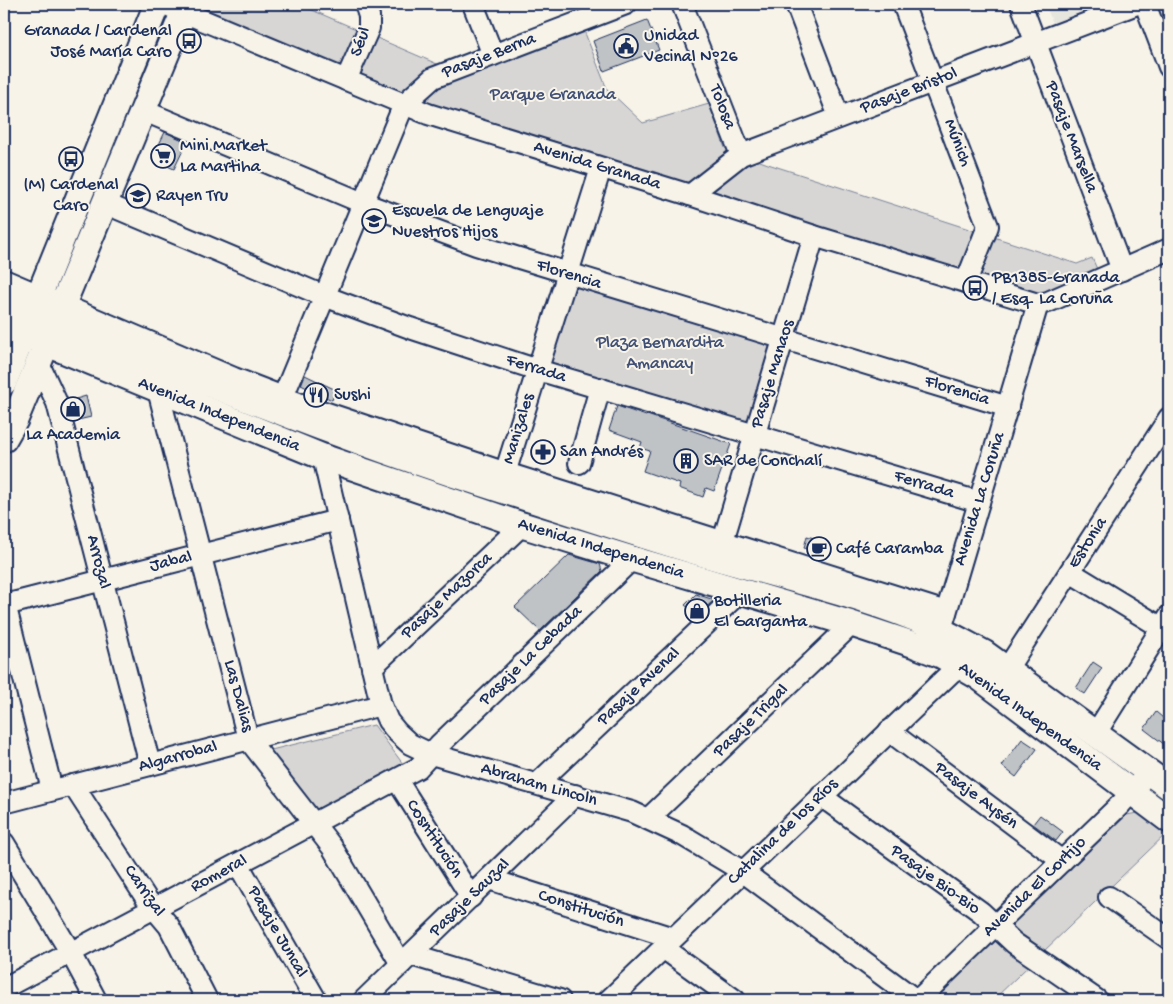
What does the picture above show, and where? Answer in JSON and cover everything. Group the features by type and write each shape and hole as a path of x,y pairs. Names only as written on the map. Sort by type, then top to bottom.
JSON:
{"main road":[{"path":"4,382 13,330 36,304 158,4"},
{"path":"4,439 14,420 109,192 142,110 178,7"},
{"path":"89,172 103,170 110,174 109,192"},
{"name":"Avenida Independencia","path":"4,300 36,304 59,313 203,382 279,412 408,458 503,481 722,559 864,600 916,619 944,621 984,653 1169,787"},
{"name":"Avenida Independencia","path":"13,330 42,353 158,390 323,457 522,525 852,624 915,645 959,665 1005,695 1169,820"}],"street":[{"name":"Séul","path":"346,80 369,28 369,16 365,4"},
{"path":"473,4 493,55"},
{"name":"Pasaje Berna","path":"283,398 404,104 433,78 493,55 583,11 626,4"},
{"name":"Tolosa","path":"682,4 741,155"},
{"path":"796,4 839,117"},
{"name":"Múnich","path":"903,4 988,226 966,282"},
{"name":"Pasaje Marsella","path":"1021,4 1122,270"},
{"name":"Pasaje Bristol","path":"690,195 741,155 1137,4"},
{"path":"1145,4 1169,67"},
{"name":"Avenida Granada","path":"178,7 428,114 690,195 814,236 1038,304"},
{"name":"Florencia","path":"142,110 363,202 476,245 1008,406"},
{"name":"Manizales","path":"503,481 601,168"},
{"name":"Ferrada","path":"109,192 324,296 410,328 538,370 980,502"},
{"name":"Pasaje Manaos","path":"723,541 814,236"},
{"path":"1038,304 1048,302 1169,249"},
{"name":"Avenida Independencia","path":"4,280 36,304"},
{"name":"Avenida La Coruña","path":"944,621 1038,304"},
{"name":"Avenida Independencia","path":"59,313 503,481 723,541 944,621"},
{"name":"Arrozal","path":"42,353 57,402 150,765"},
{"path":"578,463 600,388"},
{"name":"Las Dalias","path":"158,390 248,739 332,847 406,960"},
{"name":"Estonia","path":"1007,669 1169,418"},
{"name":"Abraham Lincoln","path":"323,457 381,705 388,721 396,732 410,744 431,754 649,818 682,835 742,871 917,1000"},
{"name":"Jabal","path":"4,603 338,520"},
{"name":"Pasaje Mazorca","path":"372,667 522,525"},
{"name":"Pasaje La Cebada","path":"431,754 632,559"},
{"path":"1070,572 1166,622 1096,733"},
{"name":"Pasaje Avenal","path":"537,784 741,591"},
{"path":"4,603 52,790"},
{"name":"Pasaje Trigal","path":"649,818 852,624"},
{"name":"Catalina de los Ríos","path":"609,1000 959,665"},
{"name":"Algarrobal","path":"4,803 381,705"},
{"name":"Pasaje Aysén","path":"889,731 1062,861"},
{"name":"Romeral","path":"4,988 397,780 418,768 431,754"},
{"name":"Avenida El Cortijo","path":"917,1000 1062,861 1132,792 1149,772"},
{"name":"Cosntitución","path":"397,780 471,897"},
{"name":"Carrizal","path":"73,785 148,901 169,926 207,1000"},
{"name":"Pasaje Sauzal","path":"364,1000 575,795"},
{"name":"Pasaje Bio-Bio","path":"821,796 981,912 1014,943 1097,1000"},
{"path":"4,843 71,953 96,1000"},
{"name":"Pasaje Juncal","path":"238,864 316,1000"},
{"name":"Constitución","path":"489,879 668,943 735,1000"},
{"path":"1109,896 1169,939"},
{"path":"406,960 560,1000"}],"shaded area":[{"path":"1045,4 1101,4 1053,23"}],"green space":[{"name":"Parque Granada","path":"207,4 298,4 465,76 583,28 607,89 643,123 709,104 725,148 768,164 1077,264 1092,258 1097,269 1039,297 420,106 203,13"},
{"name":"Plaza Bernardita Amancay","path":"573,282 772,342 747,426 547,365"},
{"path":"374,725 403,764 400,771 312,817 269,754 271,750"},
{"path":"1137,813 1146,816 1168,832 993,1000 932,1000 1127,815"}],"building":[{"name":"Unidad Vecinal Nº26","path":"647,20 659,50 604,71 593,41"},
{"path":"165,132 187,142 174,169 152,159"},
{"path":"305,375 336,390 332,400 301,385"},
{"path":"86,396 91,417 74,421 69,401"},
{"name":"SAR de Conchalí","path":"617,406 731,444 714,491 706,488 703,497 679,488 680,484 643,471 650,451 640,448 642,442 609,430"},
{"path":"807,536 827,542 823,553 804,548"},
{"path":"569,555 600,564 602,571 540,631 515,607"},
{"name":"Botilleria El Garganta","path":"696,594 714,600 697,616 685,605"},
{"path":"1093,662 1102,668 1085,694 1076,688"},
{"path":"1156,712 1169,723 1169,748 1144,729"},
{"path":"1022,739 1037,749 1016,777 1002,766"},
{"path":"1040,815 1063,832 1056,841 1033,824"}],"place":[{"name":"Granada / Cardenal José María Caro","path":"189,41"},
{"name":"Unidad Vecinal Nº26","path":"626,46"},
{"name":"Mini Market La Martiha","path":"163,156"},
{"name":"(M) Cardenal Caro","path":"71,159"},
{"name":"Rayen Tru","path":"138,196"},
{"name":"Escuela de Lenguaje Nuestros Hijos","path":"374,221"},
{"name":"PB1385-Granada / Esq. La Coruña","path":"975,288"},
{"name":"Sushi","path":"316,395"},
{"name":"La Academia","path":"73,409"},
{"name":"San Andrés","path":"543,452"},
{"name":"SAR de Conchalí","path":"686,461"},
{"name":"Café Caramba","path":"819,549"},
{"name":"Botilleria El Garganta","path":"697,611"}]}
